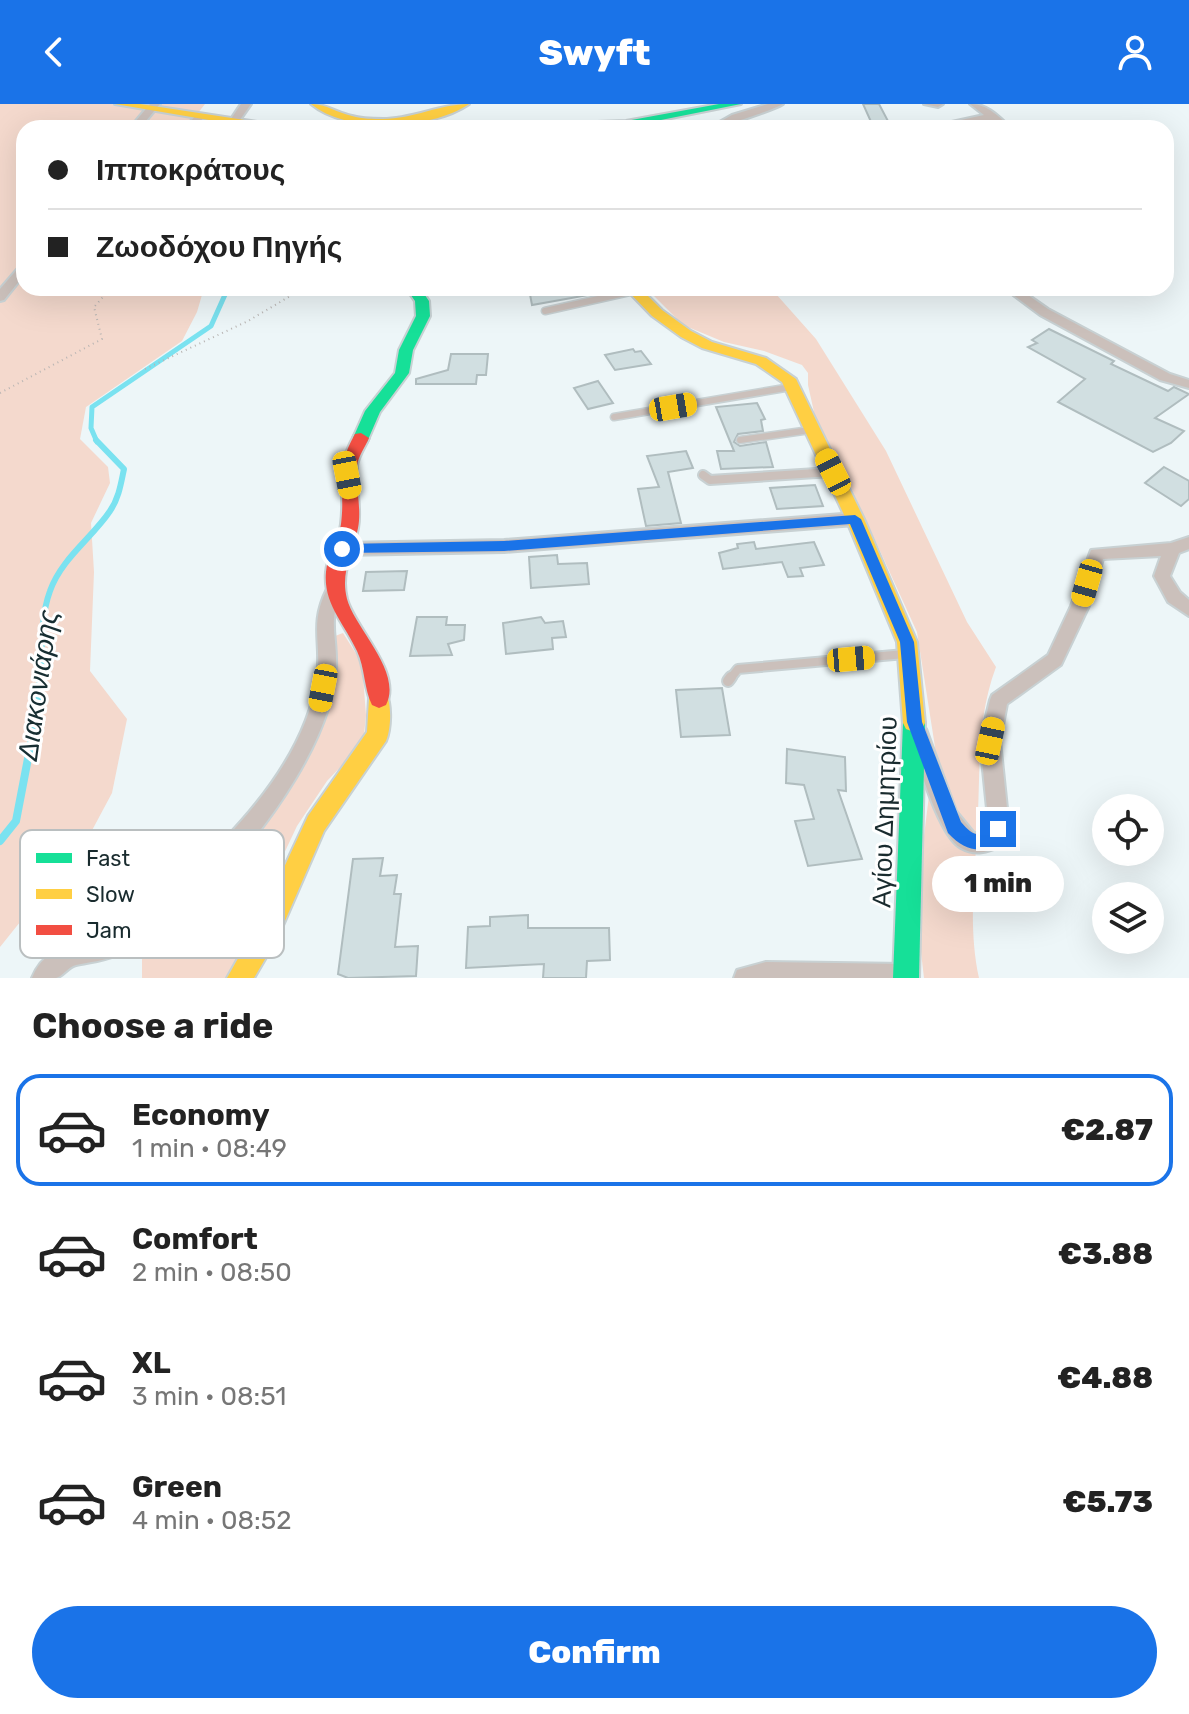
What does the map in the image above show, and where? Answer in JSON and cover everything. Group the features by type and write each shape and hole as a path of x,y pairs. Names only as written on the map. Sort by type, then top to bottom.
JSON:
{"main road":[{"path":"120,104 154,106 189,120"},
{"path":"316,104 324,112 369,120"},
{"path":"333,104 361,113 387,115 419,112 445,104"},
{"path":"397,120 430,116 464,104"},
{"path":"649,120 736,104"},
{"path":"284,895 316,824 378,734 376,676 367,650 338,602 335,571 350,526 352,510 347,475 352,455 373,411 402,373 406,350 423,316 419,296"},
{"path":"641,296 681,332 706,345 776,368 792,386"},
{"name":"Αγίου Δημητρίου","path":"792,386 810,430 855,519 907,642 914,722 906,977"},
{"path":"240,978 252,958"}],"street":[{"path":"729,120 778,104"},
{"path":"929,104 938,104"},
{"path":"975,104 998,120"},
{"path":"972,120 994,116"},
{"path":"0,297 16,278"},
{"path":"1021,296 1044,312 1165,377 1189,384"},
{"path":"342,549 504,546 855,519"},
{"path":"1180,546 1162,576 1174,597 1189,609"},
{"path":"914,722 954,827 971,842 986,843 995,839 998,818 990,741 999,700 1055,660 1080,606 1097,554 1180,546"},
{"path":"247,830 286,778 319,709 327,667 322,612 335,589"},
{"path":"43,978 60,958"},
{"path":"745,978 766,973 906,977"}],"lane":[{"path":"545,311 605,296"},
{"path":"614,417 792,386"},
{"path":"740,440 810,430"},
{"path":"703,475 710,480 833,472"},
{"path":"728,681 738,669 908,654"}],"path":[{"path":"0,393 102,339 94,307 104,296"},
{"path":"145,369 248,321 290,296"}],"shaded area":[{"path":"0,104 205,104 192,120 16,120 16,296 202,296 182,341 86,407 80,439 108,467 110,483 91,523 94,572 90,671 127,719 112,793 92,830 20,830 20,922 0,947"},
{"path":"654,296 778,296 816,339 886,451 967,622 996,667 986,703 980,757 973,896 975,957 979,978 924,978 920,944 923,844 935,747 917,632 843,470 816,421 808,373 802,365 764,351 724,342 683,325"},
{"path":"343,633 362,663 366,715 364,735 352,755 327,781 297,826 284,854 284,830 245,830 291,781 334,660 335,636"},
{"path":"142,958 237,958 225,978 142,978"}],"building":[{"path":"863,104 879,104 887,120 870,120"},
{"path":"530,296 583,296 532,305"},
{"path":"1049,329 1168,391 1174,387 1189,394 1155,418 1184,431 1171,443 1153,452 1058,402 1085,379 1028,347 1037,343 1032,340"},
{"path":"633,349 635,352 641,351 651,364 615,370 605,355"},
{"path":"451,354 488,354 486,375 477,375 476,384 416,384 416,379 448,370"},
{"path":"598,381 613,403 588,409 574,388"},
{"path":"757,403 765,419 761,420 763,431 738,434 734,442 740,446 766,442 773,467 721,469 717,451 734,451 716,407"},
{"path":"686,451 693,468 668,472 681,523 646,526 638,489 659,487 647,456"},
{"path":"1164,467 1189,481 1189,499 1181,506 1145,483"},
{"path":"815,485 823,506 777,509 770,488"},
{"path":"754,542 756,549 814,542 824,565 800,568 803,576 788,577 782,562 723,569 719,553 738,548 737,544"},
{"path":"557,555 558,564 587,563 589,584 531,588 529,557"},
{"path":"407,571 404,590 363,591 366,572"},
{"path":"417,617 447,617 446,625 465,625 464,640 448,644 452,655 410,656"},
{"path":"541,617 545,623 563,621 566,637 552,638 553,649 506,654 503,623"},
{"path":"722,688 730,735 681,737 676,690"},
{"path":"787,749 845,757 846,791 838,790 862,859 808,866 795,821 814,819 804,785 786,783"},
{"path":"383,858 380,876 397,875 394,894 401,894 395,947 418,946 416,976 348,978 338,974 353,859"},
{"path":"528,915 528,928 609,928 610,960 587,961 586,978 543,978 544,964 466,968 468,927 490,926 490,917"}],"waterway":[{"name":"Διακονιάρης","path":"96,440 91,428 92,407 211,326 224,296"},
{"name":"Διακονιάρης","path":"41,679 43,623 50,591 61,569 110,511 121,485 124,469 96,440"},
{"name":"Διακονιάρης","path":"0,841 16,821 41,677"}],"traffic: fast":[{"path":"648,120 736,104"},
{"path":"361,438 373,411 402,373 406,350 423,316 419,296"},
{"path":"906,978 914,723"}],"traffic: slow":[{"path":"120,104 225,120"},
{"path":"316,104 357,120"},
{"path":"408,120 464,104"},
{"path":"640,296 686,334 707,345 761,361 788,379 855,519 907,642 914,723"},
{"path":"284,895 316,824 378,734 379,699"},
{"path":"240,978 252,958"}],"traffic: jam":[{"path":"361,438 349,464 350,526 335,571 338,602 367,650 376,676 379,699"}],"route":[{"path":"342,549 504,546 855,519 907,642 914,722 954,827 965,839 979,844 995,839 998,829"}]}
